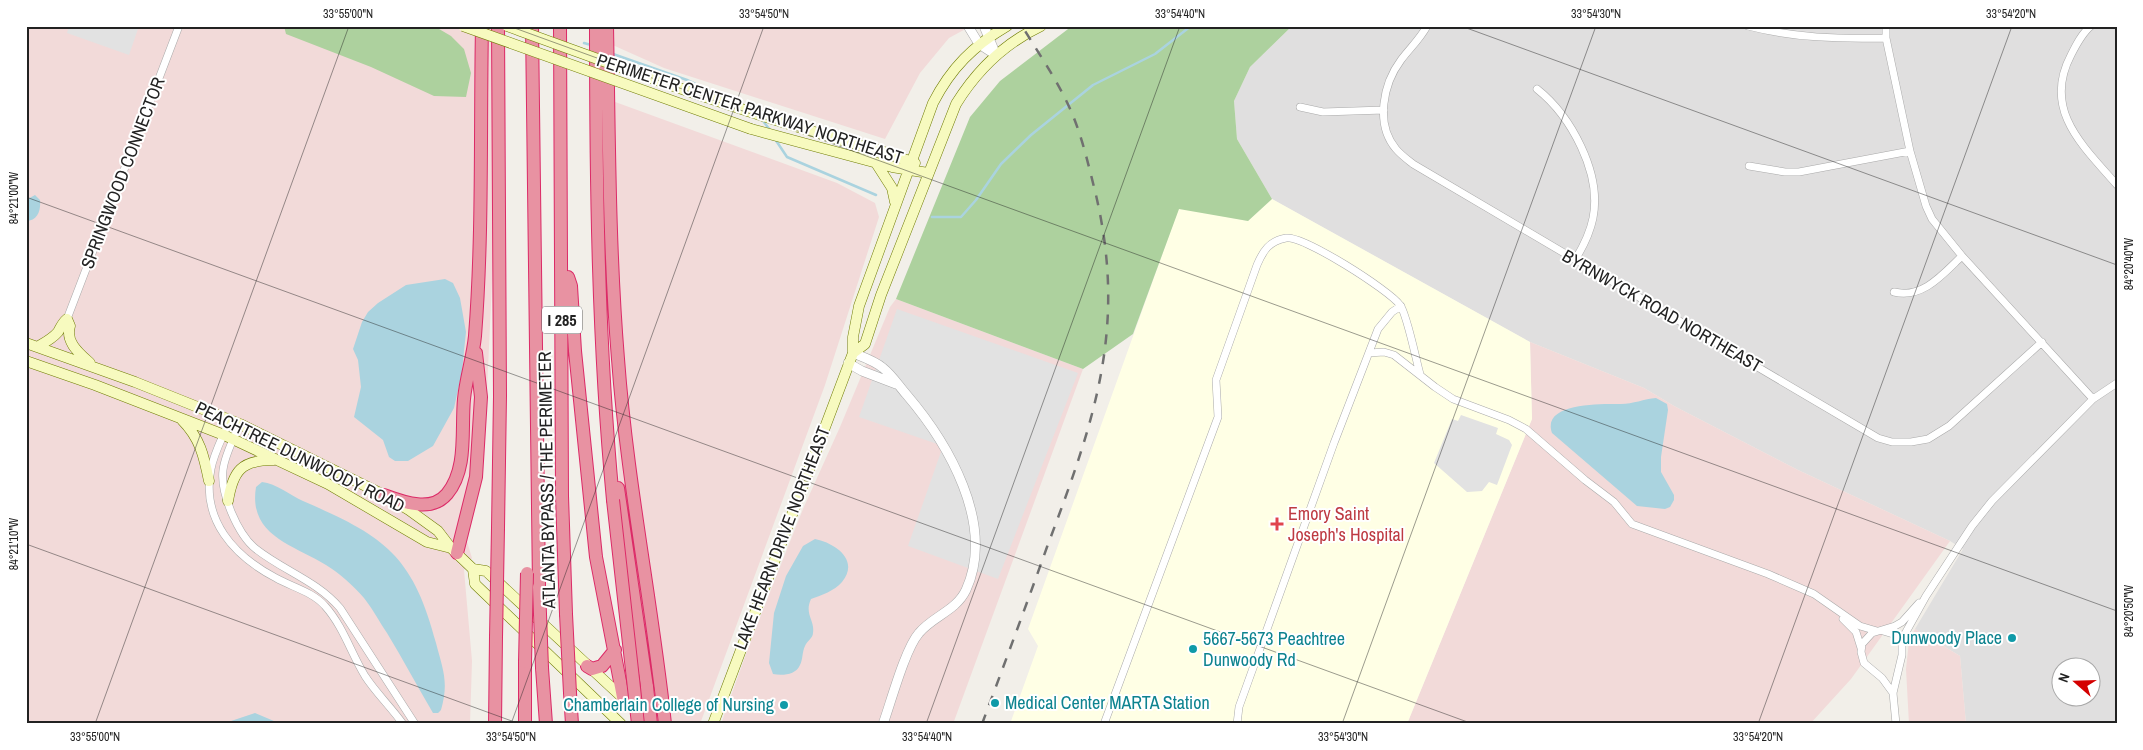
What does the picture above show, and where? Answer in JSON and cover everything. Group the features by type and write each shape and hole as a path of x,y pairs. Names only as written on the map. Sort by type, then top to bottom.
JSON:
{"highway":[{"path":"384,495 421,505 432,504 446,496 457,481 464,400 475,338 478,278 482,26"},
{"path":"497,724 496,637 500,396 498,26"},
{"name":"ATLANTA BYPASS / THE PERIMETER","path":"532,26 539,588 546,724"},
{"name":"ATLANTA BYPASS / THE PERIMETER","path":"560,26 562,466 566,614 572,724"},
{"path":"596,26 600,296 605,406 613,500 638,724"},
{"path":"608,26 609,144 618,359 629,471 665,724"},
{"path":"562,256 571,286 575,351 596,558 623,698"},
{"path":"600,296 618,490 648,687 651,724"},
{"path":"454,551 476,477 481,397 475,338"},
{"path":"526,724 527,573 538,534"},
{"path":"587,666 592,669 602,666 615,650"}],"main road":[{"name":"PERIMETER CENTER PARKWAY NORTHEAST","path":"463,26 751,129 876,163 909,166"},
{"name":"PERIMETER CENTER PARKWAY NORTHEAST","path":"506,26 678,88 768,118 881,151 909,166 928,172"},
{"name":"LAKE HEARN DRIVE NORTHEAST","path":"713,724 853,353 853,337 859,306 909,166 939,91 954,69 978,44 1006,26"},
{"name":"LAKE HEARN DRIVE NORTHEAST","path":"853,353 865,344 881,294 956,104 973,80 996,55 1013,42 1041,26"},
{"path":"876,163 892,188 895,205"},
{"path":"37,347 54,336 62,323 67,319 70,326 68,332 71,342 92,366"},
{"name":"PEACHTREE DUNWOODY ROAD","path":"26,343 92,366 235,421 384,495 438,531 454,551 473,569 486,571 651,724"},
{"name":"PEACHTREE DUNWOODY ROAD","path":"26,361 95,385 229,437 328,484 427,542 454,551"},
{"path":"179,417 199,440 204,454 209,481"},
{"path":"228,501 234,476 240,468 253,461 277,460"},
{"name":"PEACHTREE DUNWOODY ROAD","path":"473,569 476,584 621,724"}],"street":[{"name":"SPRINGWOOD CONNECTOR","path":"67,319 179,26"},
{"path":"968,26 978,44 996,55"},
{"path":"984,26 996,55"},
{"name":"BYRNWYCK ROAD NORTHEAST","path":"1427,26 1420,38 1400,61 1390,78 1385,93 1384,123 1396,149 1413,164 1878,438 1892,442 1911,442 1928,439 1949,426 2042,342"},
{"path":"1748,26 1782,34 1815,38 1886,38"},
{"path":"1886,26 1886,38 1910,151 1926,206 1941,231 1962,256 2093,399"},
{"path":"2090,26 2077,44 2062,76 2064,115 2074,133 2117,186"},
{"path":"1537,89 1557,107 1568,124 1581,148 1594,188 1594,216 1590,231 1575,260"},
{"path":"1300,107 1323,112 1384,110"},
{"path":"1749,166 1785,172 1799,172 1910,151"},
{"path":"1104,724 1218,416 1216,380 1264,250 1274,242 1287,238 1311,245 1390,294 1401,306 1420,374"},
{"path":"1894,292 1909,294 1924,289 1962,256"},
{"path":"1233,724 1334,443 1378,329 1392,312 1401,306"},
{"path":"1369,353 1384,352 1394,355 1453,399 1509,420 1526,429 1585,480 1614,502 1632,524 1768,574 1814,594 1860,626 1894,634 1901,641"},
{"path":"853,353 883,368 938,436 953,463 975,526 976,546 974,564 966,590 958,602 919,633 911,647 883,724"},
{"path":"848,363 862,371 898,385"},
{"path":"1896,724 1893,693 1902,655 1901,641 1926,596 1968,532 1992,501 2093,399 2117,384"},
{"path":"235,421 229,437 223,471 228,501 242,533 255,549 322,590 340,608 415,724"},
{"path":"235,421 229,437 211,466 209,481 212,509 230,543 246,560 275,578 316,598 325,605 364,674 403,724"},
{"path":"1861,648 1868,637 1902,622 1926,596"},
{"path":"1834,609 1856,632 1864,663 1882,678 1893,693"},
{"path":"1237,713 1237,724"}],"shaded area":[{"path":"26,26 496,26 499,132 487,390 465,535 472,558 464,570 472,661 470,724 26,724"},
{"path":"69,26 139,26 129,55 67,33"},
{"path":"597,26 971,26 949,38 920,73 885,139 664,68 597,38"},
{"path":"1292,26 2117,26 2117,724 1966,724 1960,656 1915,629 1963,549 1950,541 1798,470 1674,406 1644,388 1530,342 1272,199 1237,139 1234,101 1250,67"},
{"path":"607,99 837,183 875,203 879,217 825,385 700,724 661,724 639,707 619,484"},
{"name":"Emory Saint Joseph's Hospital","path":"1272,199 1530,342 1532,419 1407,724 1010,724 1038,646 1028,629 1179,208 1248,221"},
{"path":"896,299 1083,369 953,724 721,724 751,640 803,509 840,427 890,307"},
{"path":"897,309 1078,373 998,579 908,546 943,446 859,417"},
{"path":"1530,342 1644,388 1674,406 1798,470 1950,541 1851,679 1810,724 1407,724 1532,419"},
{"path":"1461,415 1498,428 1496,434 1509,440 1512,445 1497,485 1489,482 1482,491 1467,492 1434,463 1452,419 1458,421"},
{"path":"1915,629 1960,656 1966,724 1909,724 1906,669 1909,641"}],"green space":[{"path":"284,26 434,26 451,36 464,49 471,73 466,97 434,96 371,67 286,34"},
{"path":"1072,26 1292,26 1250,67 1234,101 1237,139 1272,199 1248,221 1179,209 1133,334 1083,369 896,299 970,117 1000,81"}],"water":[{"path":"35,195 40,200 38,214 30,221 26,221 26,200"},
{"path":"445,279 453,283 460,298 466,332 462,372 454,408 433,446 408,461 395,461 389,457 383,440 354,417 361,387 358,360 353,349 362,322 368,312 378,303 406,285"},
{"path":"1656,398 1667,404 1668,410 1661,457 1661,472 1674,495 1674,500 1670,507 1665,509 1637,506 1552,433 1551,423 1556,415 1564,410 1576,407 1625,404"},
{"path":"262,482 278,487 375,538 391,552 405,569 417,589 427,613 443,669 445,692 441,710 438,713 433,713 387,633 360,593 331,568 276,537 266,528 259,517 255,504 256,487"},
{"path":"815,539 830,544 843,554 847,560 847,574 835,588 811,599 809,613 813,624 813,635 805,646 798,668 788,674 773,674 769,663 774,613 786,576 803,546"},
{"path":"255,713 281,724 222,724"}],"waterway":[{"path":"932,217 961,217 976,200 1001,164 1031,135 1093,85 1155,54 1191,26"},
{"path":"584,43 591,45"},
{"path":"613,54 687,80 731,101"},
{"path":"763,121 770,130"},
{"path":"775,139 787,157 876,195"}],"railway":[{"path":"982,724 1080,455 1093,412 1102,369 1107,325 1108,281 1103,234 1084,147 1066,100 1022,26"}],"place":[{"name":"Emory Saint Joseph's Hospital","path":"1277,524"},
{"name":"Dunwoody Place","path":"2012,638"},
{"name":"5667-5673 Peachtree Dunwoody Rd","path":"1193,649"},
{"name":"Medical Center MARTA Station","path":"995,703"},
{"name":"Chamberlain College of Nursing","path":"784,705"}]}
